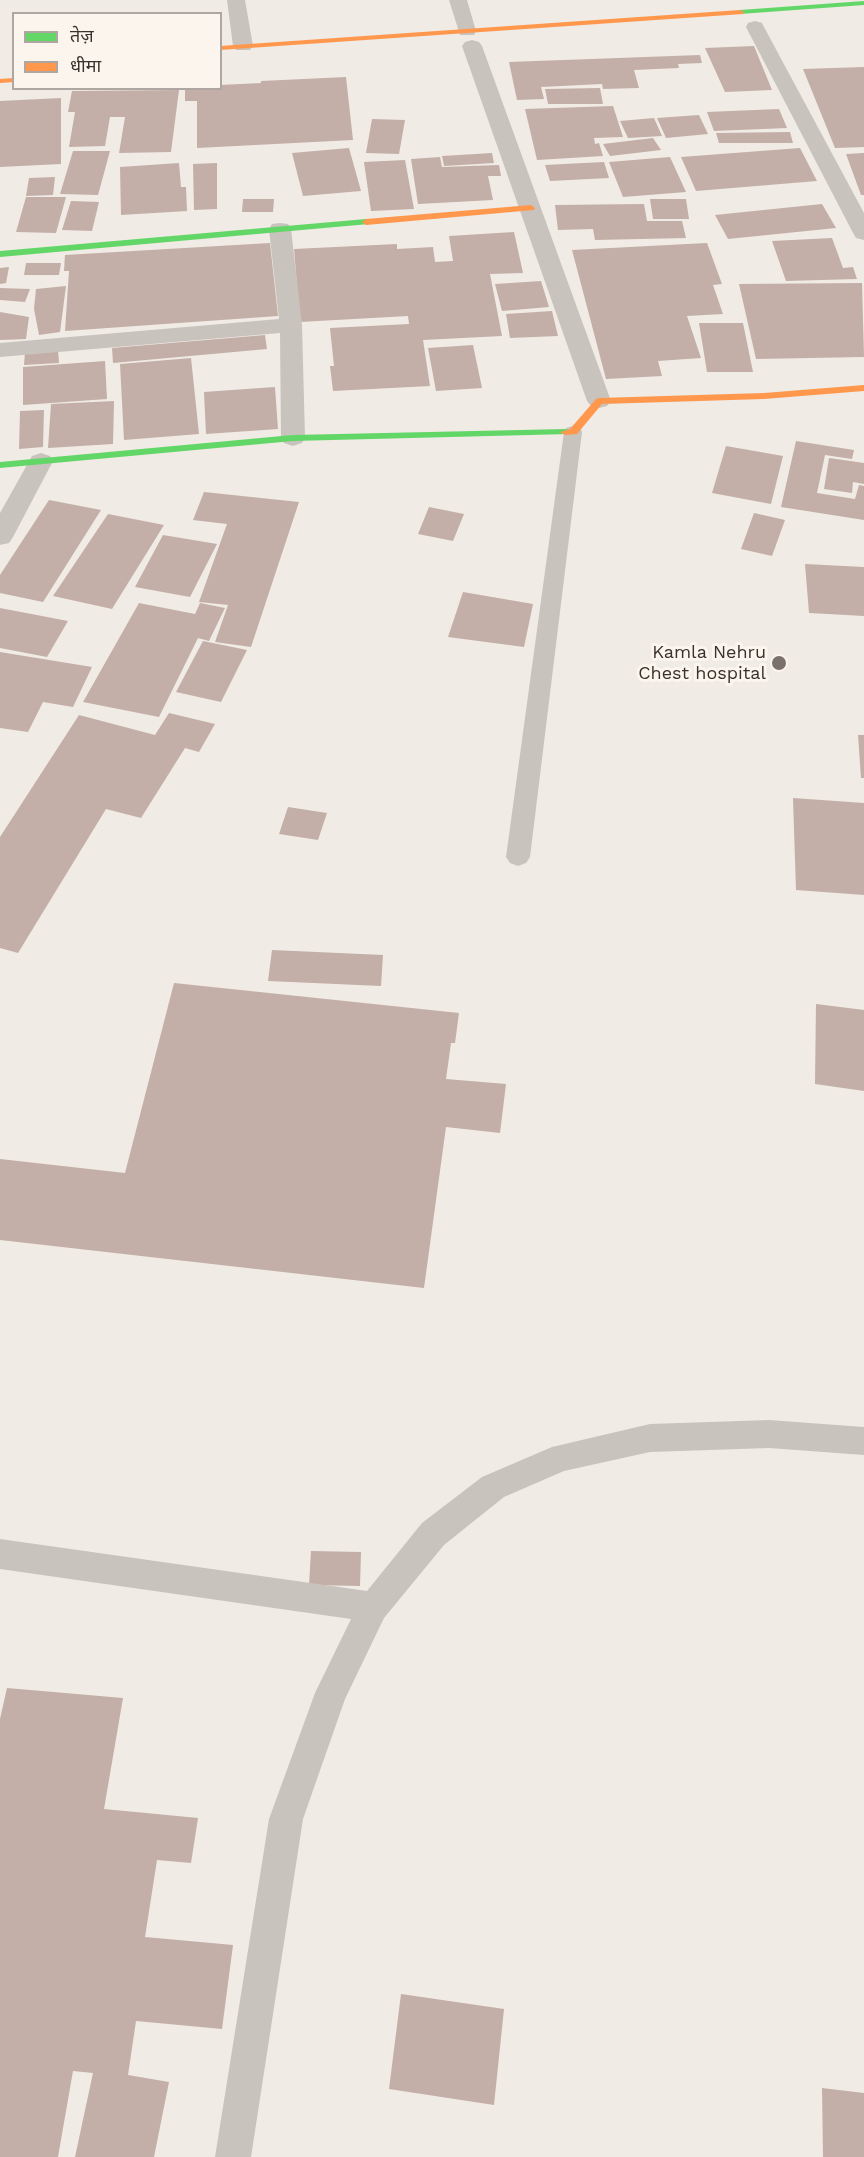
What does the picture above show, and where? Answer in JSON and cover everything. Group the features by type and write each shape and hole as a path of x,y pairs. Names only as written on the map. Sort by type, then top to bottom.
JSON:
{"street":[{"path":"236,0 243,46"},
{"path":"458,0 470,42 599,401"},
{"path":"222,48 470,42 864,3"},
{"path":"755,27 864,233"},
{"path":"0,254 531,208"},
{"path":"280,230 291,325 293,438"},
{"path":"0,350 291,325"},
{"path":"0,465 293,438 573,432 599,401 764,396 864,388"},
{"path":"0,537 40,461"}],"lane":[{"path":"518,857 573,432"},
{"path":"233,2157 286,1819 331,1693 373,1607 434,1534 493,1486 562,1457 650,1438 769,1434 864,1441"},
{"path":"0,1554 373,1607"}],"building":[{"path":"754,46 772,90 725,92 705,48"},
{"path":"700,55 702,63 678,64 679,68 634,70 639,88 603,89 602,84 541,87 544,99 517,100 509,62"},
{"path":"864,67 864,147 835,148 803,69"},
{"path":"346,77 353,140 197,148 197,101 185,101 185,90 222,90 222,85 261,83 261,81"},
{"path":"600,88 603,104 548,104 545,89"},
{"path":"179,90 171,152 119,153 125,117 110,117 105,146 69,147 75,112 68,112 72,91"},
{"path":"61,98 61,164 0,167 0,101"},
{"path":"613,106 623,137 594,138 595,144 599,143 603,156 537,160 525,109"},
{"path":"779,109 787,128 714,131 707,112"},
{"path":"699,115 708,134 666,138 657,118"},
{"path":"654,118 662,136 628,138 620,121"},
{"path":"372,119 405,120 399,154 366,153"},
{"path":"790,132 793,143 719,143 716,133"},
{"path":"653,138 661,150 610,156 603,144"},
{"path":"349,148 361,191 303,196 292,153"},
{"path":"800,148 817,181 696,191 681,157"},
{"path":"73,151 110,151 98,195 60,194"},
{"path":"492,153 494,163 444,166 442,156"},
{"path":"864,153 864,195 861,195 846,154"},
{"path":"440,157 442,167 499,165 501,176 488,176 493,200 418,204 411,159"},
{"path":"670,157 686,192 623,197 609,162"},
{"path":"405,160 414,209 371,211 364,162"},
{"path":"604,162 609,178 550,181 545,165"},
{"path":"179,163 181,187 186,187 187,211 121,215 120,167"},
{"path":"217,163 217,209 194,210 193,164"},
{"path":"55,177 53,195 26,196 29,178"},
{"path":"26,197 66,197 56,233 16,232"},
{"path":"243,199 274,199 273,212 242,212"},
{"path":"650,199 686,199 689,219 653,219"},
{"path":"71,201 99,202 92,231 62,230"},
{"path":"644,204 647,221 682,221 686,238 595,240 593,229 558,230 555,205"},
{"path":"822,204 836,228 728,239 715,215"},
{"path":"514,232 523,273 490,274 502,336 423,340 430,386 333,391 330,366 334,366 330,328 409,324 408,316 300,322 294,249 397,244 397,249 433,247 435,262 453,261 449,236"},
{"path":"832,238 843,268 853,267 857,279 786,281 772,241"},
{"path":"270,243 278,316 65,331 69,271 64,271 65,255"},
{"path":"707,243 722,284 713,285 723,314 687,316 701,358 658,361 662,376 606,379 572,250"},
{"path":"26,263 61,263 59,275 24,275"},
{"path":"9,267 6,283 0,284 0,268"},
{"path":"541,281 549,307 502,311 495,284"},
{"path":"862,283 864,357 756,359 739,284"},
{"path":"66,286 60,332 39,335 34,309 36,289"},
{"path":"0,288 30,289 25,302 0,300"},
{"path":"552,311 558,336 510,338 506,314"},
{"path":"0,312 29,317 26,339 0,340"},
{"path":"699,323 743,323 753,372 707,372"},
{"path":"265,335 267,349 113,363 112,348"},
{"path":"473,345 482,388 436,391 428,348"},
{"path":"58,350 59,363 24,365 25,352"},
{"path":"191,358 199,434 124,440 120,364"},
{"path":"105,361 107,399 23,405 23,367"},
{"path":"275,387 278,429 206,434 204,392"},
{"path":"114,401 113,444 48,448 51,404"},
{"path":"44,410 43,447 19,449 20,411"},
{"path":"796,441 854,450 852,459 825,455 817,493 855,499 859,485 864,486 864,520 781,507"},
{"path":"726,446 783,456 771,504 712,493"},
{"path":"829,458 864,463 864,484 853,482 852,493 824,489"},
{"path":"204,492 299,502 251,647 215,642 228,605 199,602 227,524 193,520"},
{"path":"49,500 101,510 43,602 0,593 0,575"},
{"path":"429,507 464,514 453,541 418,534"},
{"path":"754,513 785,520 772,556 741,549"},
{"path":"108,514 164,525 112,609 53,596"},
{"path":"163,535 217,544 190,597 135,587"},
{"path":"805,564 864,567 864,616 809,613"},
{"path":"463,592 533,604 524,647 448,637"},
{"path":"139,603 195,614 200,603 225,608 209,641 198,638 159,717 83,702"},
{"path":"0,608 68,621 47,657 0,648"},
{"path":"203,641 247,650 221,702 176,692"},
{"path":"0,652 92,667 73,707 43,702 28,732 0,728"},
{"path":"169,713 215,724 199,752 185,748 141,818 106,809 18,953 0,948 0,837 79,715 155,735"},
{"path":"858,735 864,735 864,778 861,778"},
{"path":"793,798 864,803 864,895 796,890"},
{"path":"288,807 327,813 318,840 279,834"},
{"path":"272,950 383,955 381,986 268,981"},
{"path":"174,983 459,1013 455,1043 451,1043 446,1079 506,1084 500,1133 446,1127 424,1288 0,1240 0,1159 125,1173"},
{"path":"816,1004 864,1010 864,1091 815,1084"},
{"path":"311,1551 361,1552 360,1586 309,1585"},
{"path":"7,1688 123,1698 104,1809 198,1818 191,1863 157,1860 145,1937 233,1945 222,2029 136,2021 128,2075 169,2082 154,2157 75,2157 93,2073 73,2071 58,2157 0,2157 0,1719"},
{"path":"401,1994 504,2009 494,2105 389,2089"},
{"path":"822,2088 864,2093 864,2157 823,2157"}],"traffic: fast":[{"path":"740,12 864,3"},
{"path":"0,254 366,222"},
{"path":"0,465 293,438 565,432"}],"traffic: slow":[{"path":"222,48 740,12"},
{"path":"0,81 12,80"},
{"path":"366,222 531,208"},
{"path":"565,432 573,432 599,401 764,396 864,388"}],"place":[{"name":"Kamla Nehru Chest hospital","path":"779,663"}]}
